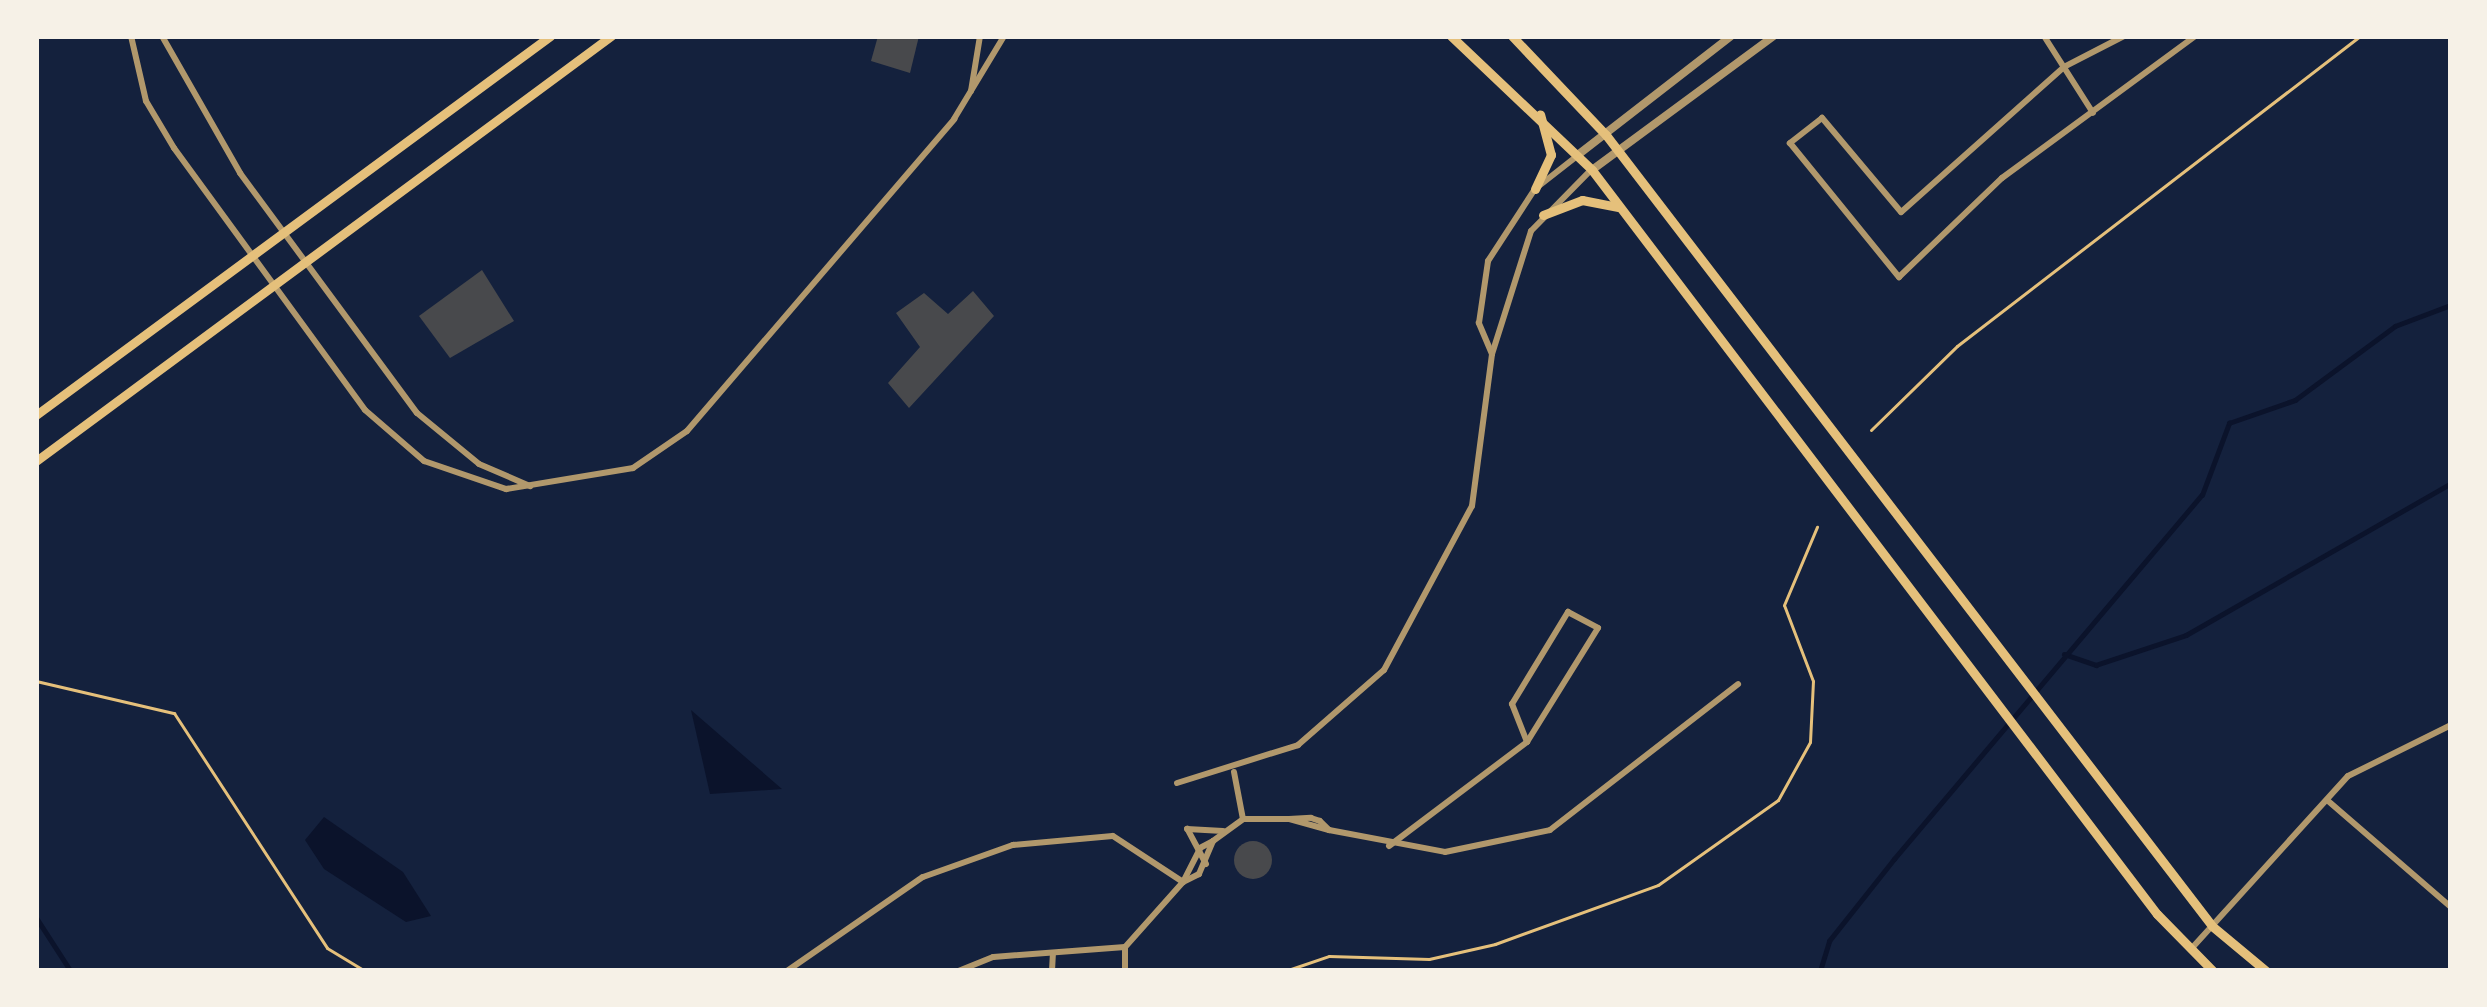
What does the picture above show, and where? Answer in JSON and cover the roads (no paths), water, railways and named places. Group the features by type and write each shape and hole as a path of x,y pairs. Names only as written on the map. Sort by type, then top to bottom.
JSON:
{"main road":[{"path":"36,415 550,36"},
{"path":"36,461 611,36"},
{"path":"1451,36 1538,109 1579,154 2035,752 2190,951 2213,971"},
{"path":"1513,36 1606,135 2212,926 2266,971"},
{"path":"1535,189 1551,155 1538,109"},
{"path":"1543,215 1582,200 1620,208"}],"street":[{"path":"131,36 146,101 365,410 413,453 479,485 533,487 634,468 687,431 968,99 1004,36"},
{"path":"162,36 189,97 440,436 533,487"},
{"path":"968,99 980,36"},
{"path":"1492,354 1479,323 1488,261 1535,189 1730,36"},
{"path":"1177,783 1234,772 1327,726 1408,632 1472,506 1492,354 1543,215 1592,170 1774,36"},
{"path":"2044,36 2093,113"},
{"path":"2123,36 2064,67 1901,212 1822,118 1790,143 1899,278 2002,178 2195,36"},
{"path":"1386,848 1527,742 1598,628 1587,613 1568,612 1512,704 1527,742"},
{"path":"1183,882 1194,857 1244,818 1311,818 1329,830 1386,848 1498,847 1550,830 1738,684"},
{"path":"2190,951 2327,800 2391,747 2451,725"},
{"path":"1234,772 1244,818"},
{"path":"2327,800 2451,908"},
{"path":"1289,818 1307,830 1329,830"},
{"path":"1307,830 1311,818"},
{"path":"1194,857 1190,825 1223,831"},
{"path":"787,971 922,878 994,849 1113,836 1183,882"},
{"path":"1125,971 1125,947 1183,882 1206,864 1213,841"},
{"path":"1194,857 1206,864"},
{"path":"958,971 1053,953 1125,947"},
{"path":"1052,971 1053,953"}],"water":[{"path":"691,710 782,789 710,794"},
{"path":"324,817 403,872 431,916 406,922 324,869 305,840"}],"waterway":[{"path":"1820,971 1829,941 1894,859 2202,495 2229,423 2295,400 2395,326 2451,305"},
{"path":"2064,654 2096,665 2186,635 2451,483"},
{"path":"36,917 71,971"}]}
